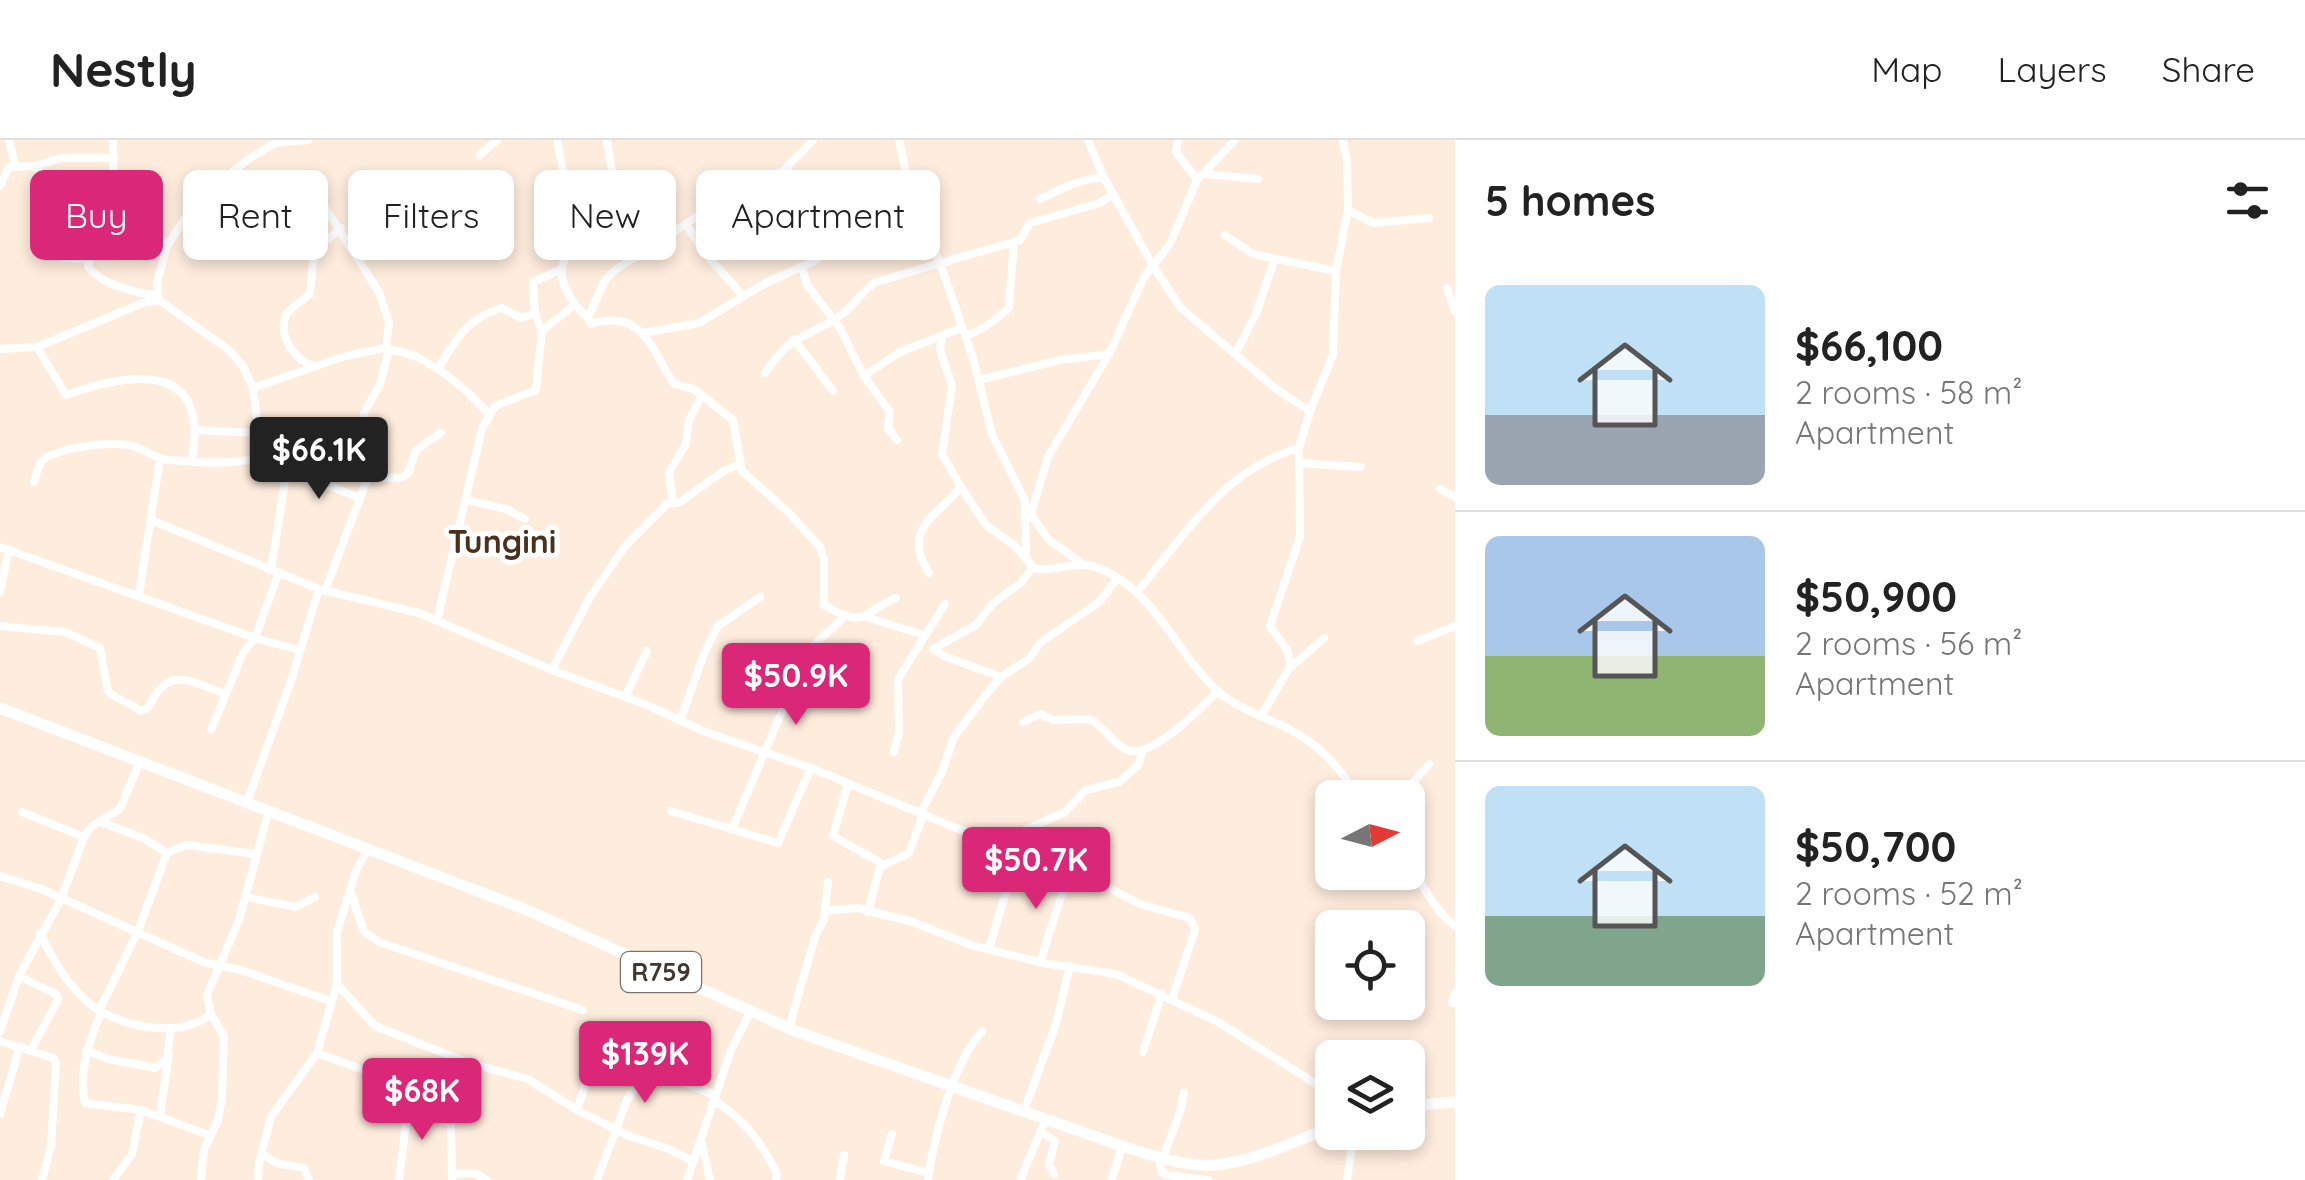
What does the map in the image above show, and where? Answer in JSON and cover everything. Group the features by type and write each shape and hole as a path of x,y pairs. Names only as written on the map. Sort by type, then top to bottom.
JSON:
{"main road":[{"name":"R759","path":"0,708 527,910 789,1028 1122,1146 1196,1165 1237,1161 1315,1133"},
{"path":"1425,1105 1455,1102"}],"street":[{"path":"9,140 15,165"},
{"path":"112,170 113,140"},
{"path":"158,298 157,282 168,246 197,200 271,142 308,140"},
{"path":"480,155 497,140"},
{"path":"557,140 563,170"},
{"path":"607,140 612,170"},
{"path":"812,262 785,220 778,186 790,164 813,140"},
{"path":"899,140 906,170"},
{"path":"1088,140 1099,166 1099,178 1113,194 1152,266 1181,308 1276,389 1310,411"},
{"path":"1178,140 1176,152 1201,177 1258,180"},
{"path":"934,649 976,625 992,603 1021,583 1030,564 1028,511 1048,457 1109,354 1144,277 1180,226 1201,177 1234,140"},
{"path":"1290,668 1287,650 1270,626 1300,537 1299,448 1333,354 1336,271 1348,210 1343,140"},
{"path":"0,186 7,170 15,165 36,166 61,158 114,158"},
{"path":"790,164 615,270 605,280 590,314 591,324 608,320 634,326 643,333 674,384 694,389 734,422 739,465 749,480 820,547 824,559 823,604 845,616 866,617 923,637 934,649 1001,677"},
{"path":"36,166 40,170"},
{"path":"1040,200 1099,178"},
{"path":"765,373 794,338 833,320 876,282 1014,242 1024,236 1030,223 1094,205 1113,194"},
{"path":"247,802 299,650 368,478 364,413 380,384 387,349 388,312 328,209"},
{"path":"1348,210 1373,223 1428,218"},
{"path":"686,224 704,252 744,296"},
{"path":"315,366 301,361 286,340 284,322 292,308 310,294 314,251 341,228"},
{"path":"1225,235 1253,254 1274,261 1336,271"},
{"path":"163,241 168,246"},
{"path":"864,376 900,352 942,336 988,328 995,317 1010,308 1014,242"},
{"path":"91,260 92,273 158,298 229,350 243,366 252,388 258,433 268,456 286,475 312,479 360,498"},
{"path":"564,260 560,270 575,304 590,314"},
{"path":"643,333 697,324 815,260"},
{"path":"939,260 997,447 1028,511 1049,540 1084,564"},
{"path":"1236,353 1256,314 1274,261"},
{"path":"802,267 807,285 890,412 888,428 897,440"},
{"path":"438,621 480,436 497,405 536,390 542,331 533,281 560,270"},
{"path":"1447,288 1455,312"},
{"path":"0,349 38,346 158,298"},
{"path":"542,331 575,304"},
{"path":"438,370 472,320 499,308 521,318 536,313"},
{"path":"942,336 940,350 952,386 942,454 986,526 1015,546 1030,564"},
{"path":"794,338 834,391"},
{"path":"38,346 66,395 106,381 160,380 190,403 197,430 192,460"},
{"path":"252,388 315,366 387,349 416,357 438,370 464,388 489,415"},
{"path":"978,380 1060,360 1109,354"},
{"path":"673,503 668,472 686,444 689,420 702,395"},
{"path":"197,430 258,433"},
{"path":"368,478 400,478 408,474 416,450 441,433"},
{"path":"34,482 40,462 62,451 127,444 160,459 233,465 268,456"},
{"path":"1137,592 1204,508 1263,460 1299,448"},
{"path":"139,594 160,459"},
{"path":"1300,464 1361,468"},
{"path":"552,670 614,558 666,506 739,465"},
{"path":"211,730 243,653 255,638 275,571 286,475"},
{"path":"928,573 919,551 919,536 925,523 960,487"},
{"path":"1440,489 1455,497"},
{"path":"467,500 506,509 525,519"},
{"path":"151,520 322,590 419,613 680,721 811,768 966,832 996,840 1140,904 1179,914 1194,922 1196,930 1172,999"},
{"path":"0,592 5,548 255,638 299,650"},
{"path":"1030,564 1084,564 1102,568 1118,578 1137,592 1218,691 1302,736 1322,752 1344,780"},
{"path":"868,912 877,872 883,864 909,853 954,737 1001,677 1029,659 1040,643 1100,602 1118,578"},
{"path":"680,721 718,626 760,597"},
{"path":"866,617 896,598"},
{"path":"894,752 899,732 898,680 945,604"},
{"path":"733,827 786,704 809,668 810,648 845,616"},
{"path":"0,626 65,632 100,648 108,691 141,711 148,708 162,684 168,681 185,680 226,694"},
{"path":"1418,641 1455,626"},
{"path":"1261,716 1290,668 1324,638"},
{"path":"625,697 647,651"},
{"path":"1023,722 1040,714 1052,720 1090,719 1126,750 1143,751 1164,739 1218,691"},
{"path":"989,948 1026,829 1065,812 1086,790 1119,782 1138,765 1143,751"},
{"path":"0,1032 19,976 61,899 84,837 92,826 120,809 140,761"},
{"path":"1415,780 1429,764"},
{"path":"671,810 782,842 811,768"},
{"path":"848,784 836,813 833,836 883,864"},
{"path":"204,1179 209,1135 218,1120 222,1099 224,1036 211,1014 206,995 245,897 269,810"},
{"path":"22,812 84,837"},
{"path":"101,822 143,838 167,853"},
{"path":"209,1135 142,1110 86,1102 86,1050 167,853 186,846 256,854"},
{"path":"258,1180 271,1117 318,1053 337,984 338,932 350,888 368,848"},
{"path":"1040,962 1069,872"},
{"path":"0,876 41,888 206,963 241,970 332,1002"},
{"path":"789,1028 826,911 828,882"},
{"path":"1425,885 1440,914 1455,926"},
{"path":"350,888 364,932 379,942 583,1010"},
{"path":"245,897 296,907 315,897"},
{"path":"826,911 849,908 868,912 913,922 971,945 1040,962 1116,974 1218,1022 1315,1083"},
{"path":"40,932 58,968 100,1012 142,1025 171,1028 202,1021 211,1014"},
{"path":"1024,1111 1056,1024 1070,966"},
{"path":"19,976 56,994 58,1000 31,1050"},
{"path":"337,984 376,1026 469,1063 528,1079 577,1110 694,1162"},
{"path":"1143,1052 1162,993"},
{"path":"1452,1003 1455,993"},
{"path":"687,1180 731,1050 751,1011"},
{"path":"160,1115 171,1028"},
{"path":"892,1134 884,1162 929,1176 953,1088 974,1040 982,1031"},
{"path":"597,1180 628,1100 647,1070 658,1033"},
{"path":"0,1041 53,1058 57,1070 52,1147 42,1180"},
{"path":"86,1050 108,1059 156,1068 167,1058 171,1044"},
{"path":"0,1114 20,1046"},
{"path":"318,1053 374,1075 422,1110 452,1122"},
{"path":"577,1110 596,1059 610,1058 647,1070 715,1098 742,1122 773,1166 776,1180"},
{"path":"469,1063 463,1107 452,1122 452,1177 475,1173 487,1180"},
{"path":"1184,1093 1160,1158 1162,1172 1208,1180"},
{"path":"399,1180 409,1099"},
{"path":"115,1179 132,1154 142,1110"},
{"path":"1020,1180 1046,1118"},
{"path":"1040,1132 1055,1140 1050,1160 1054,1174"},
{"path":"702,1144 710,1180"},
{"path":"1112,1180 1122,1146"},
{"path":"1346,1180 1351,1150"},
{"path":"261,1153 276,1163 304,1168 309,1180"},
{"path":"840,1180 844,1154"}],"district":[{"name":"Tungini","path":"502,542"}]}
